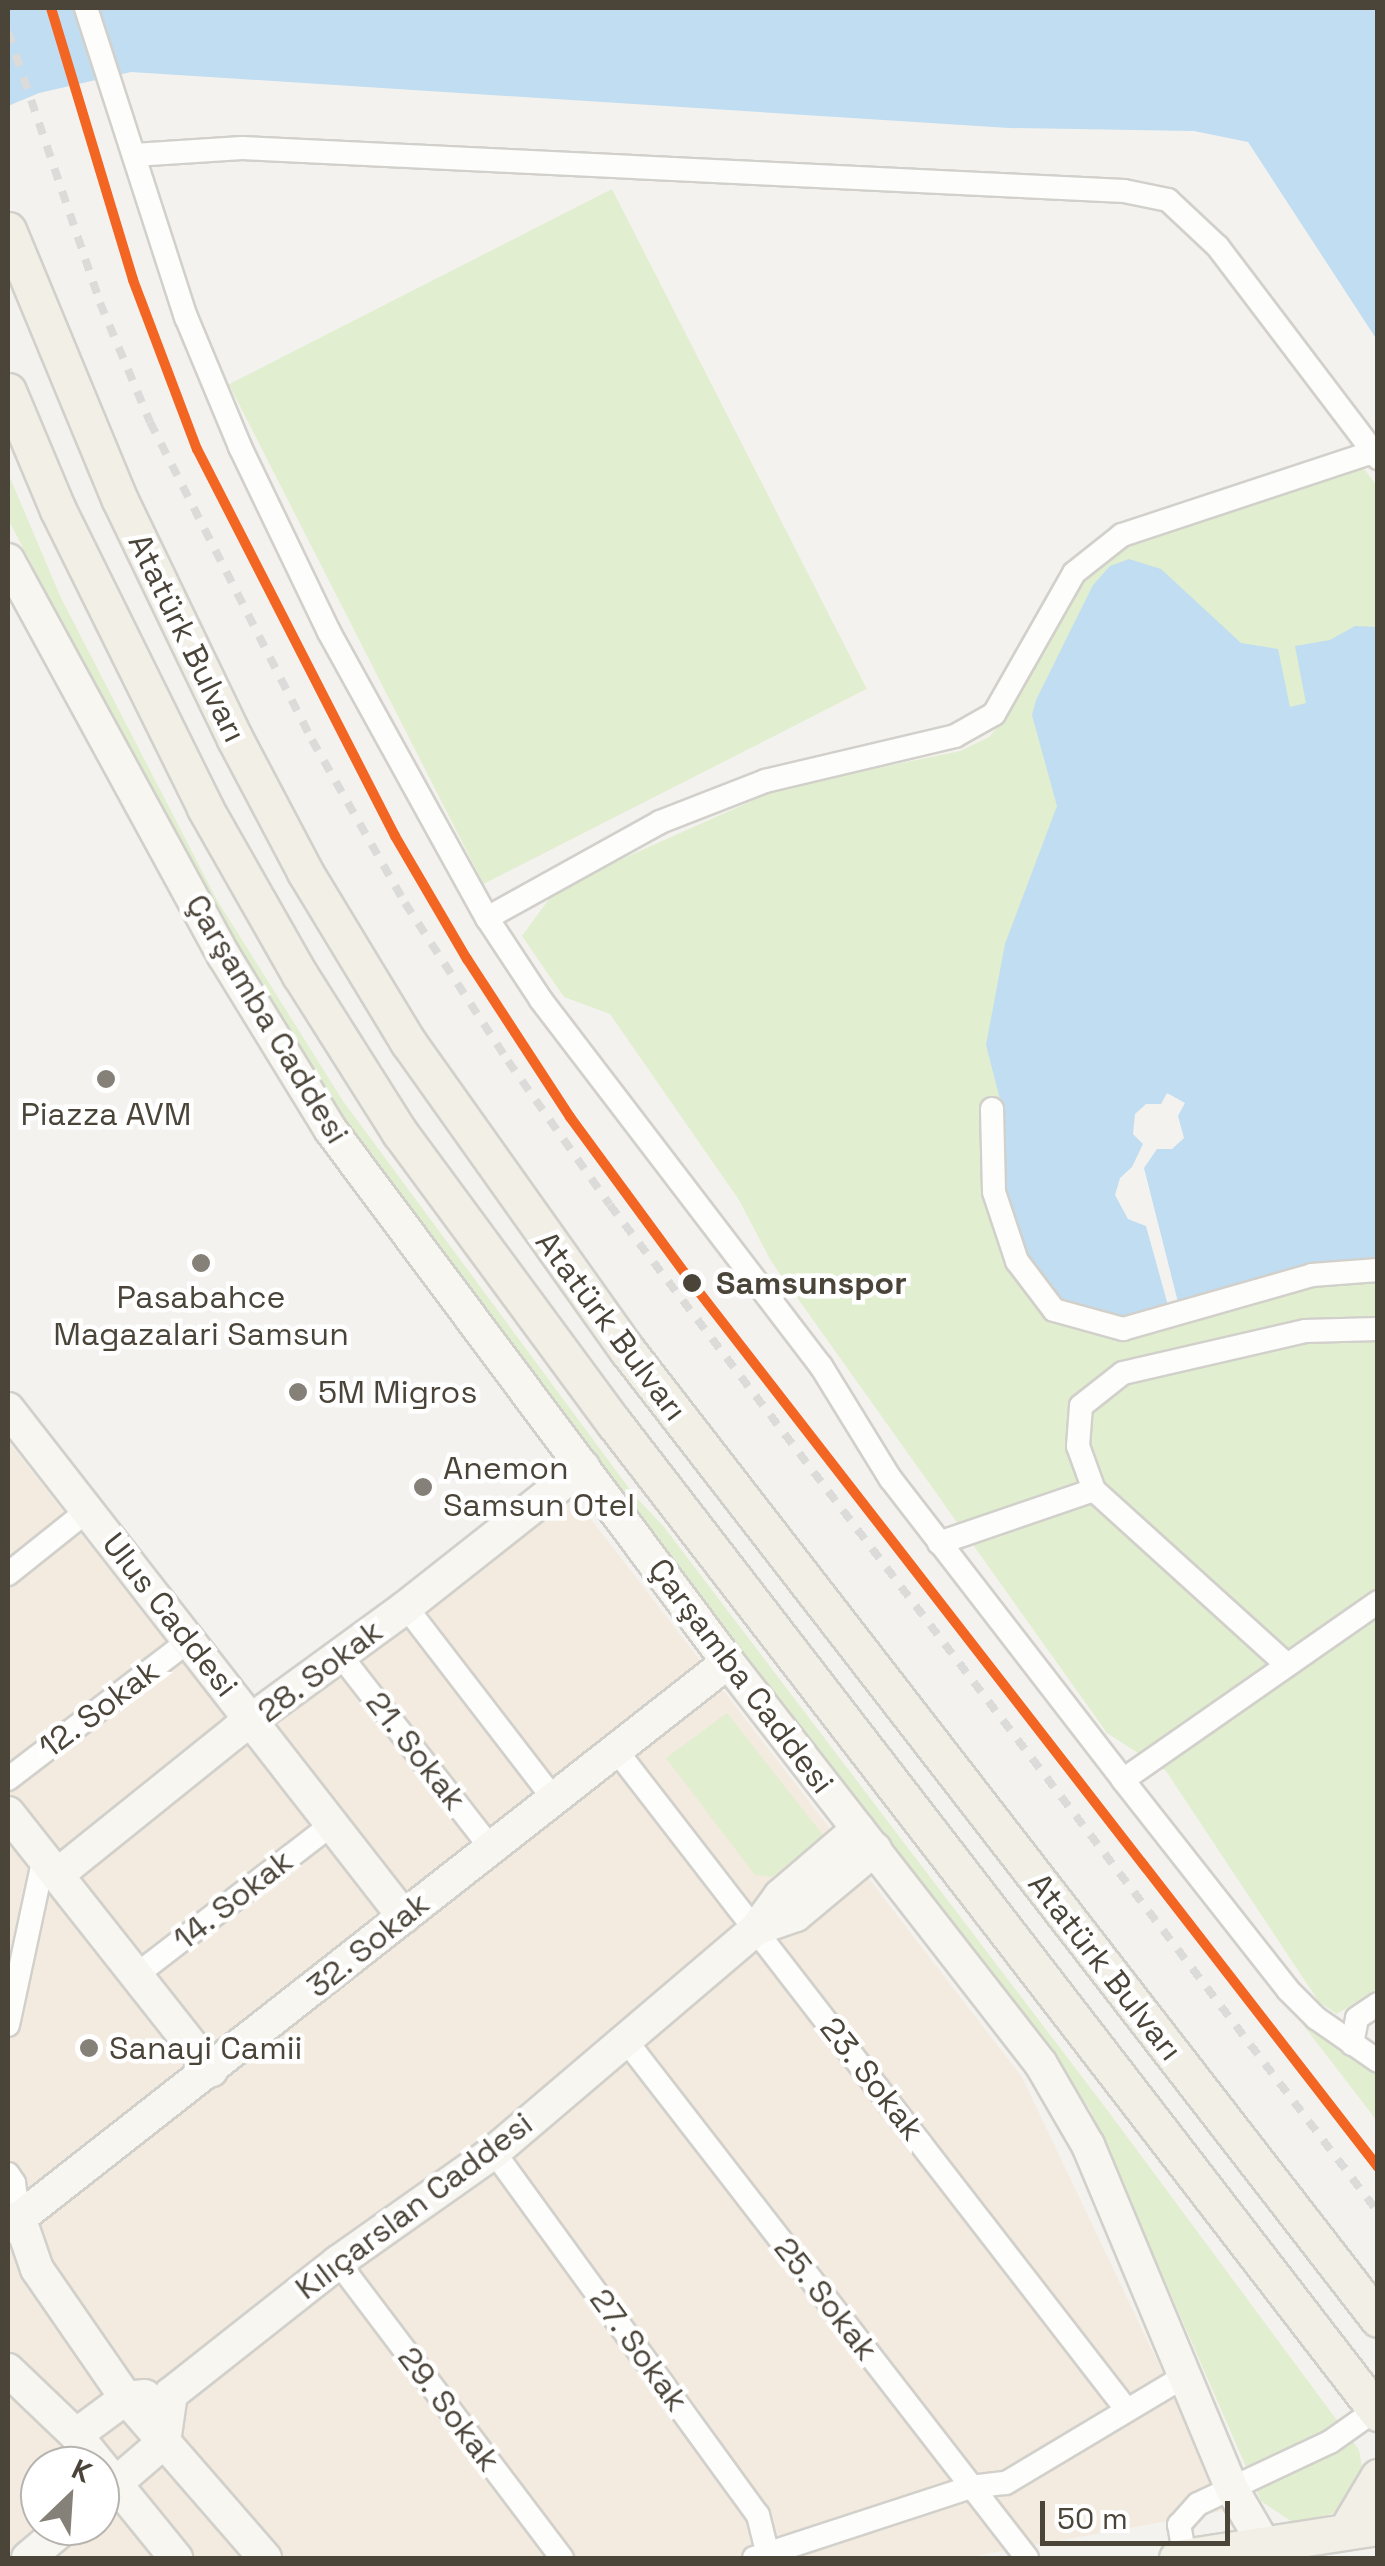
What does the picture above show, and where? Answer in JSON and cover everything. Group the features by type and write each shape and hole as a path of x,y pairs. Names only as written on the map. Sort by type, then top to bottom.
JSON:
{"main road":[{"name":"Atatürk Bulvarı","path":"8,230 120,500 235,740 305,872 408,1042 627,1350 1378,2319"},
{"name":"Atatürk Bulvarı","path":"8,390 58,510 205,808 300,975 400,1133 626,1438 1377,2410"},
{"path":"1182,2558 1268,2553 1362,2529 1378,2477"}],"street":[{"path":"86,8 186,317 240,447 329,632 487,918 540,1000 820,1366 890,1478 1123,1780 1288,1990 1316,2018 1378,2060"},
{"path":"134,156 262,149 1124,191 1168,200 1218,247 1375,455 1122,535 1074,573 994,714 955,736 765,781 660,822 487,918"},
{"name":"Çarşamba Caddesi","path":"8,560 224,956 330,1128 728,1662 1042,2064 1088,2145 1232,2490 1268,2553"},
{"path":"992,1109 994,1192 1017,1261 1054,1310 1123,1329 1312,1274 1378,1270"},
{"path":"1286,1664 1094,1490 1078,1446 1080,1406 1123,1373 1305,1331 1378,1329"},
{"name":"Ulus Caddesi","path":"8,1409 404,1917"},
{"name":"28. Sokak","path":"50,1869 255,1722 583,1467"},
{"path":"939,1543 1094,1490"},
{"path":"8,1574 87,1511"},
{"path":"1123,1780 1378,1602"},
{"path":"406,1607 553,1798"},
{"name":"12. Sokak","path":"8,1779 190,1640"},
{"name":"21. Sokak","path":"341,1656 490,1847"},
{"name":"32. Sokak","path":"13,2222 728,1662"},
{"name":"23. Sokak","path":"616,1750 1126,2409"},
{"path":"8,1813 211,2070"},
{"name":"14. Sokak","path":"135,1976 332,1825"},
{"name":"Kılıçarslan Caddesi","path":"170,2394 338,2262 494,2152 756,1929 780,1896 867,1839"},
{"path":"8,2025 50,1869"},
{"path":"1352,2044 1357,2018 1378,2004"},
{"name":"25. Sokak","path":"624,2038 1027,2558"},
{"name":"27. Sokak","path":"494,2152 758,2514 761,2557"},
{"path":"8,2174 14,2183 13,2222 37,2268 126,2398 265,2558"},
{"name":"29. Sokak","path":"338,2262 560,2558"},
{"path":"8,2370 76,2435 82,2446"},
{"path":"761,2557 972,2487 1006,2483 1185,2376"},
{"path":"76,2435 126,2398 170,2394 164,2442 120,2480"},
{"path":"1182,2558 1179,2525 1198,2504 1330,2442 1377,2410"},
{"path":"120,2502 176,2558"}],"shaded area":[{"path":"8,1441 236,1731 560,1479 1022,2077 1228,2510 964,2558 8,2558"}],"green space":[{"path":"612,189 867,689 484,884 229,384"},
{"path":"1361,465 1378,487 1377,1989 1337,2014 1319,2002 1166,1771 1107,1733 771,1261 739,1200 610,1014 564,997 522,936 557,888 781,788 960,751 989,737 1007,716 1081,573 1121,542"},
{"path":"8,473 61,598 217,900 343,1101 634,1495 664,1527 1111,2115 1359,2450 1363,2472 1338,2512 1295,2524 1261,2501 1090,2109 334,1115 210,905 8,519"},
{"path":"727,1713 823,1835 772,1877 755,1875 666,1758"},
{"path":"1294,2013 1377,2076 1377,2121"}],"water":[{"path":"8,8 1377,8 1377,340 1248,142 1194,131 1009,128 131,72 39,93 8,106"},
{"path":"1129,559 1161,569 1241,643 1278,649 1290,707 1306,703 1295,646 1330,640 1355,626 1377,627 1377,1259 1330,1261 1137,1319 1083,1314 1052,1302 1010,1221 1001,1190 1001,1103 986,1045 1005,944 1057,806 1032,715 1036,700 1093,585 1110,566"}],"pier":[{"path":"1167,1093 1185,1103 1178,1116 1184,1138 1172,1149 1157,1149 1144,1168 1179,1306 1169,1309 1146,1226 1128,1219 1115,1195 1120,1178 1132,1167 1143,1144 1133,1134 1135,1114 1146,1104 1161,1104"}],"railway":[{"path":"8,32 100,303 150,422 312,740 405,903 508,1061 610,1205 1378,2212"}],"transit line":[{"path":"51,8 133,280 197,449 395,836 467,959 570,1117 692,1283 1378,2167"}],"place":[{"name":"Piazza AVM","path":"106,1079"},
{"name":"Pasabahce Magazalari Samsun","path":"201,1263"},
{"name":"Samsunspor","path":"692,1283"},
{"name":"5M Migros","path":"298,1392"},
{"name":"Anemon Samsun Otel","path":"423,1487"},
{"name":"Sanayi Camii","path":"89,2048"}]}
